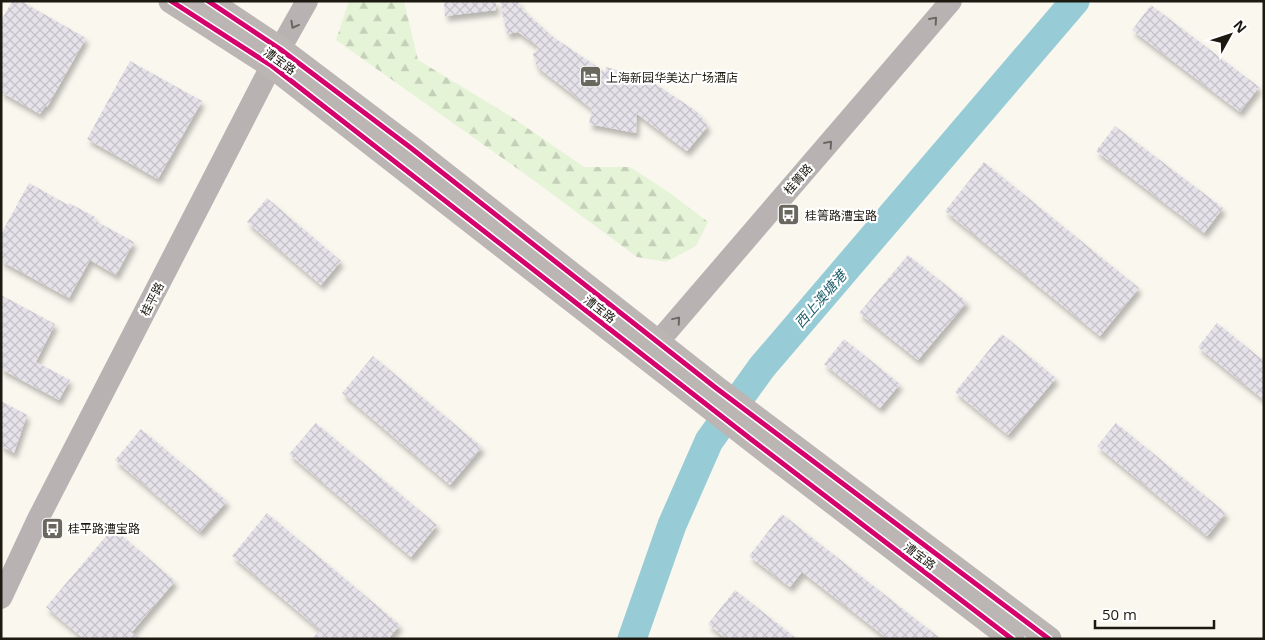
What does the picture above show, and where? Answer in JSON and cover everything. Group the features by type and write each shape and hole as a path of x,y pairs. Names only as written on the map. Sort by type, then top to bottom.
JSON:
{"main road":[{"name":"漕宝路","path":"171,1 276,58 411,148 712,397 1049,639"},
{"name":"漕宝路","path":"208,1 276,58"},
{"name":"漕宝路","path":"757,431 1012,639"}],"street":[{"name":"桂平路","path":"1,598 38,519 307,1"},
{"name":"桂箐路","path":"652,349 951,1"}],"green space":[{"path":"349,1 404,1 418,60 510,116 584,167 630,167 670,193 708,222 696,246 666,262 637,257 532,179 336,40"}],"building":[{"path":"12,1 21,1 86,38 47,107 45,106 40,114 1,92 1,21"},
{"path":"444,1 496,1 496,10 445,16"},
{"name":"上海新园华美达广场酒店","path":"500,1 519,1 520,7 553,37 605,72 606,67 628,73 630,81 651,81 696,111 708,126 687,151 637,114 636,133 589,124 592,109 537,67 533,54 539,47 518,32 507,34"},
{"path":"1151,5 1259,87 1240,112 1132,30"},
{"path":"130,61 202,101 158,179 87,139"},
{"path":"1115,126 1223,208 1204,233 1096,151"},
{"path":"984,162 1139,288 1100,336 945,211"},
{"path":"29,183 68,205 69,203 95,217 94,220 134,242 116,275 90,260 69,298 1,261 1,234"},
{"path":"267,198 341,261 321,285 247,222"},
{"path":"908,255 967,302 918,360 859,313"},
{"path":"1,295 55,324 36,362 70,380 59,400 1,369"},
{"path":"1217,323 1264,361 1264,400 1198,347"},
{"path":"1002,334 1056,378 1008,435 955,392"},
{"path":"844,339 900,384 880,408 824,364"},
{"path":"373,356 482,447 450,485 342,393"},
{"path":"1,401 27,415 14,453 1,446"},
{"path":"316,423 437,525 411,557 289,454"},
{"path":"1116,423 1226,513 1207,536 1097,446"},
{"path":"141,429 227,501 200,532 115,460"},
{"path":"267,513 400,625 388,639 312,639 320,630 232,556"},
{"path":"782,514 941,639 888,639 802,572 790,587 749,556"},
{"path":"113,528 175,581 132,632 140,639 84,639 46,607"},
{"path":"735,590 797,639 726,639 708,624"}],"waterway":[{"name":"西上澳塘港","path":"632,639 672,525 709,441 762,367 1075,1"}],"cycle path":[{"path":"171,1 272,66 752,440 1012,639"},
{"path":"208,1 280,49 411,148 716,388 1049,639"}],"place":[{"name":"上海新园华美达广场酒店","path":"590,77"},
{"name":"桂箐路漕宝路","path":"789,215"},
{"name":"桂平路漕宝路","path":"52,528"}]}
